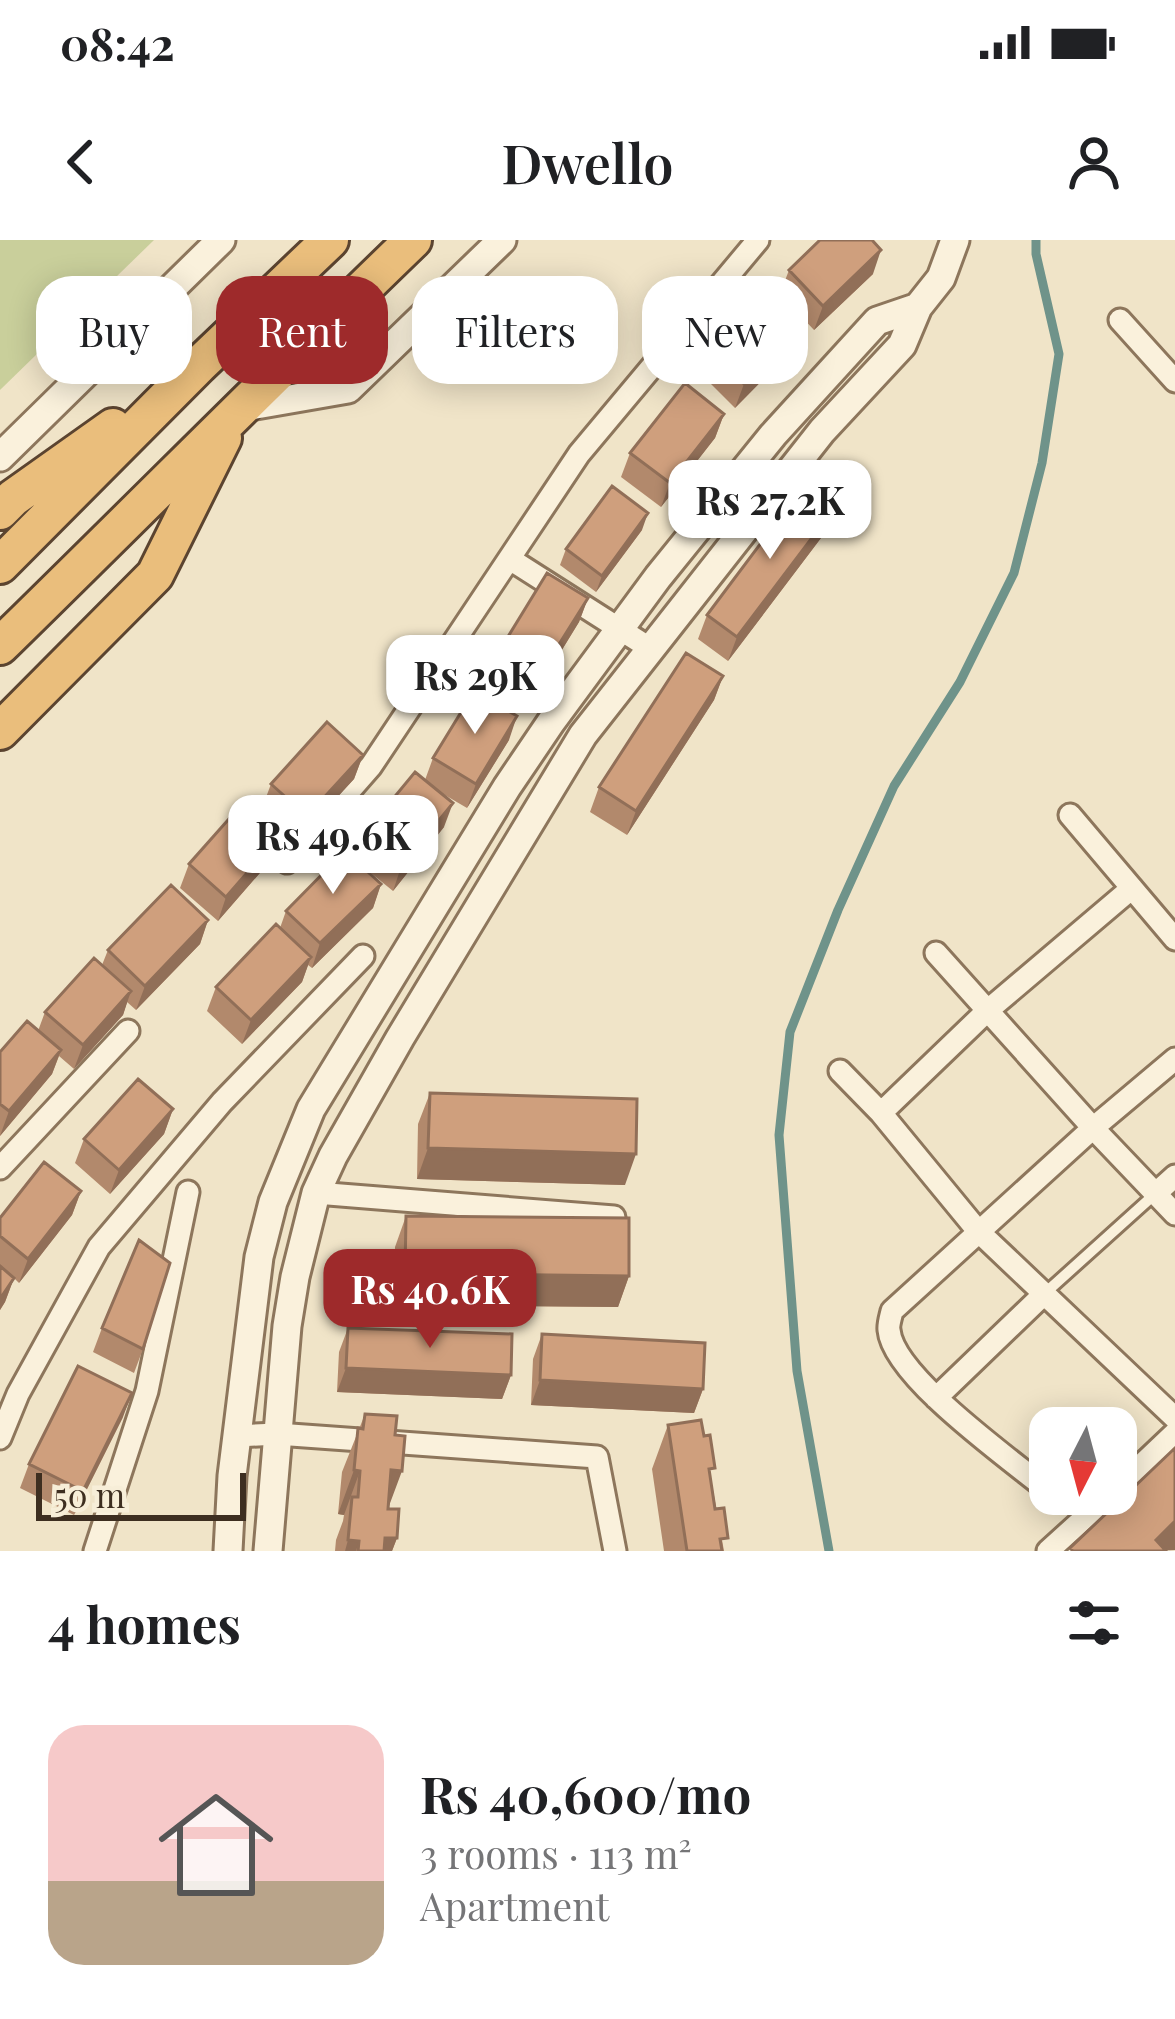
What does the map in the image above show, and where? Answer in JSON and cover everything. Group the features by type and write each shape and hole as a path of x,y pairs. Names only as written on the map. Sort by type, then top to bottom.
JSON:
{"highway":[{"path":"0,565 330,240"},
{"path":"0,646 413,240"},
{"path":"0,511 199,365"},
{"path":"0,731 155,574 238,408"}],"street":[{"path":"0,457 221,240"},
{"path":"238,408 348,388 502,240"},
{"path":"287,862 371,766 579,454 758,240"},
{"path":"268,1551 295,1277 316,1193 333,1156 583,735 822,431 902,345 918,307 941,278 955,240"},
{"path":"228,1551 236,1436 259,1257 273,1202 311,1109 507,788 658,577 773,435 877,321 918,307"},
{"path":"1120,320 1175,381"},
{"path":"509,559 651,649"},
{"path":"1070,815 1175,939"},
{"path":"881,1113 987,1011 1132,888"},
{"path":"936,953 1175,1214"},
{"path":"0,1438 17,1394 100,1247 222,1102 363,956"},
{"path":"0,1168 128,1031"},
{"path":"1029,1475 936,1398 906,1365 888,1328 892,1311 1175,1059"},
{"path":"840,1071 881,1113 978,1231 1175,1418"},
{"path":"1155,1194 1175,1176"},
{"path":"95,1551 147,1391 188,1192"},
{"path":"316,1193 614,1217"},
{"path":"936,1398 1045,1294"},
{"path":"1137,1475 1175,1432"},
{"path":"236,1436 277,1434 597,1457 615,1551"},
{"path":"1070,1515 1083,1530"},
{"path":"1048,1551 1098,1515"}],"lane":[{"path":"1045,1294 1155,1194"}],"green space":[{"path":"0,240 154,240 117,276 36,276 36,355 0,390"}],"building":[{"path":"820,240 872,240 881,250 823,306 808,290 808,276 795,276 789,270"},
{"path":"684,384 724,414 670,483 630,453"},
{"path":"612,486 648,513 602,576 566,549"},
{"path":"803,487 833,510 737,637 707,615"},
{"path":"547,573 588,598 541,673 501,648"},
{"path":"686,653 723,676 636,811 599,787"},
{"path":"474,691 517,716 476,784 433,758"},
{"path":"327,722 363,755 307,816 271,784"},
{"path":"415,772 453,803 401,867 363,835"},
{"path":"243,803 280,835 226,897 189,864"},
{"path":"345,851 381,884 320,943 286,911"},
{"path":"171,885 208,920 145,986 108,950"},
{"path":"276,924 311,957 251,1020 216,987"},
{"path":"94,958 131,991 83,1045 45,1012"},
{"path":"27,1021 61,1050 9,1111 0,1104 0,1052"},
{"path":"138,1079 173,1109 119,1170 84,1139"},
{"path":"430,1093 637,1099 636,1154 428,1148"},
{"path":"44,1162 81,1191 28,1259 0,1236 0,1218"},
{"path":"406,1216 629,1218 629,1276 405,1273"},
{"path":"139,1240 170,1263 143,1349 102,1328"},
{"path":"0,1266 14,1278 0,1299"},
{"path":"348,1328 512,1334 511,1375 346,1368"},
{"path":"542,1334 705,1343 703,1389 540,1380"},
{"path":"78,1366 132,1393 83,1491 29,1464"},
{"path":"365,1414 397,1416 395,1435 405,1436 402,1471 391,1470 388,1509 399,1509 397,1538 385,1538 384,1551 358,1551 359,1541 348,1540 352,1497 358,1497 360,1471 354,1470 358,1428 363,1429"},
{"path":"701,1420 704,1436 710,1435 715,1509 724,1508 728,1538 720,1539 722,1551 687,1551 668,1425"},
{"path":"1175,1448 1175,1521 1156,1540 1166,1551 1070,1548 1105,1515 1137,1515 1137,1484"}],"waterway":[{"path":"829,1551 797,1371 779,1135 790,1032 894,786 960,682 1014,573 1042,463 1059,354 1036,240"}]}
